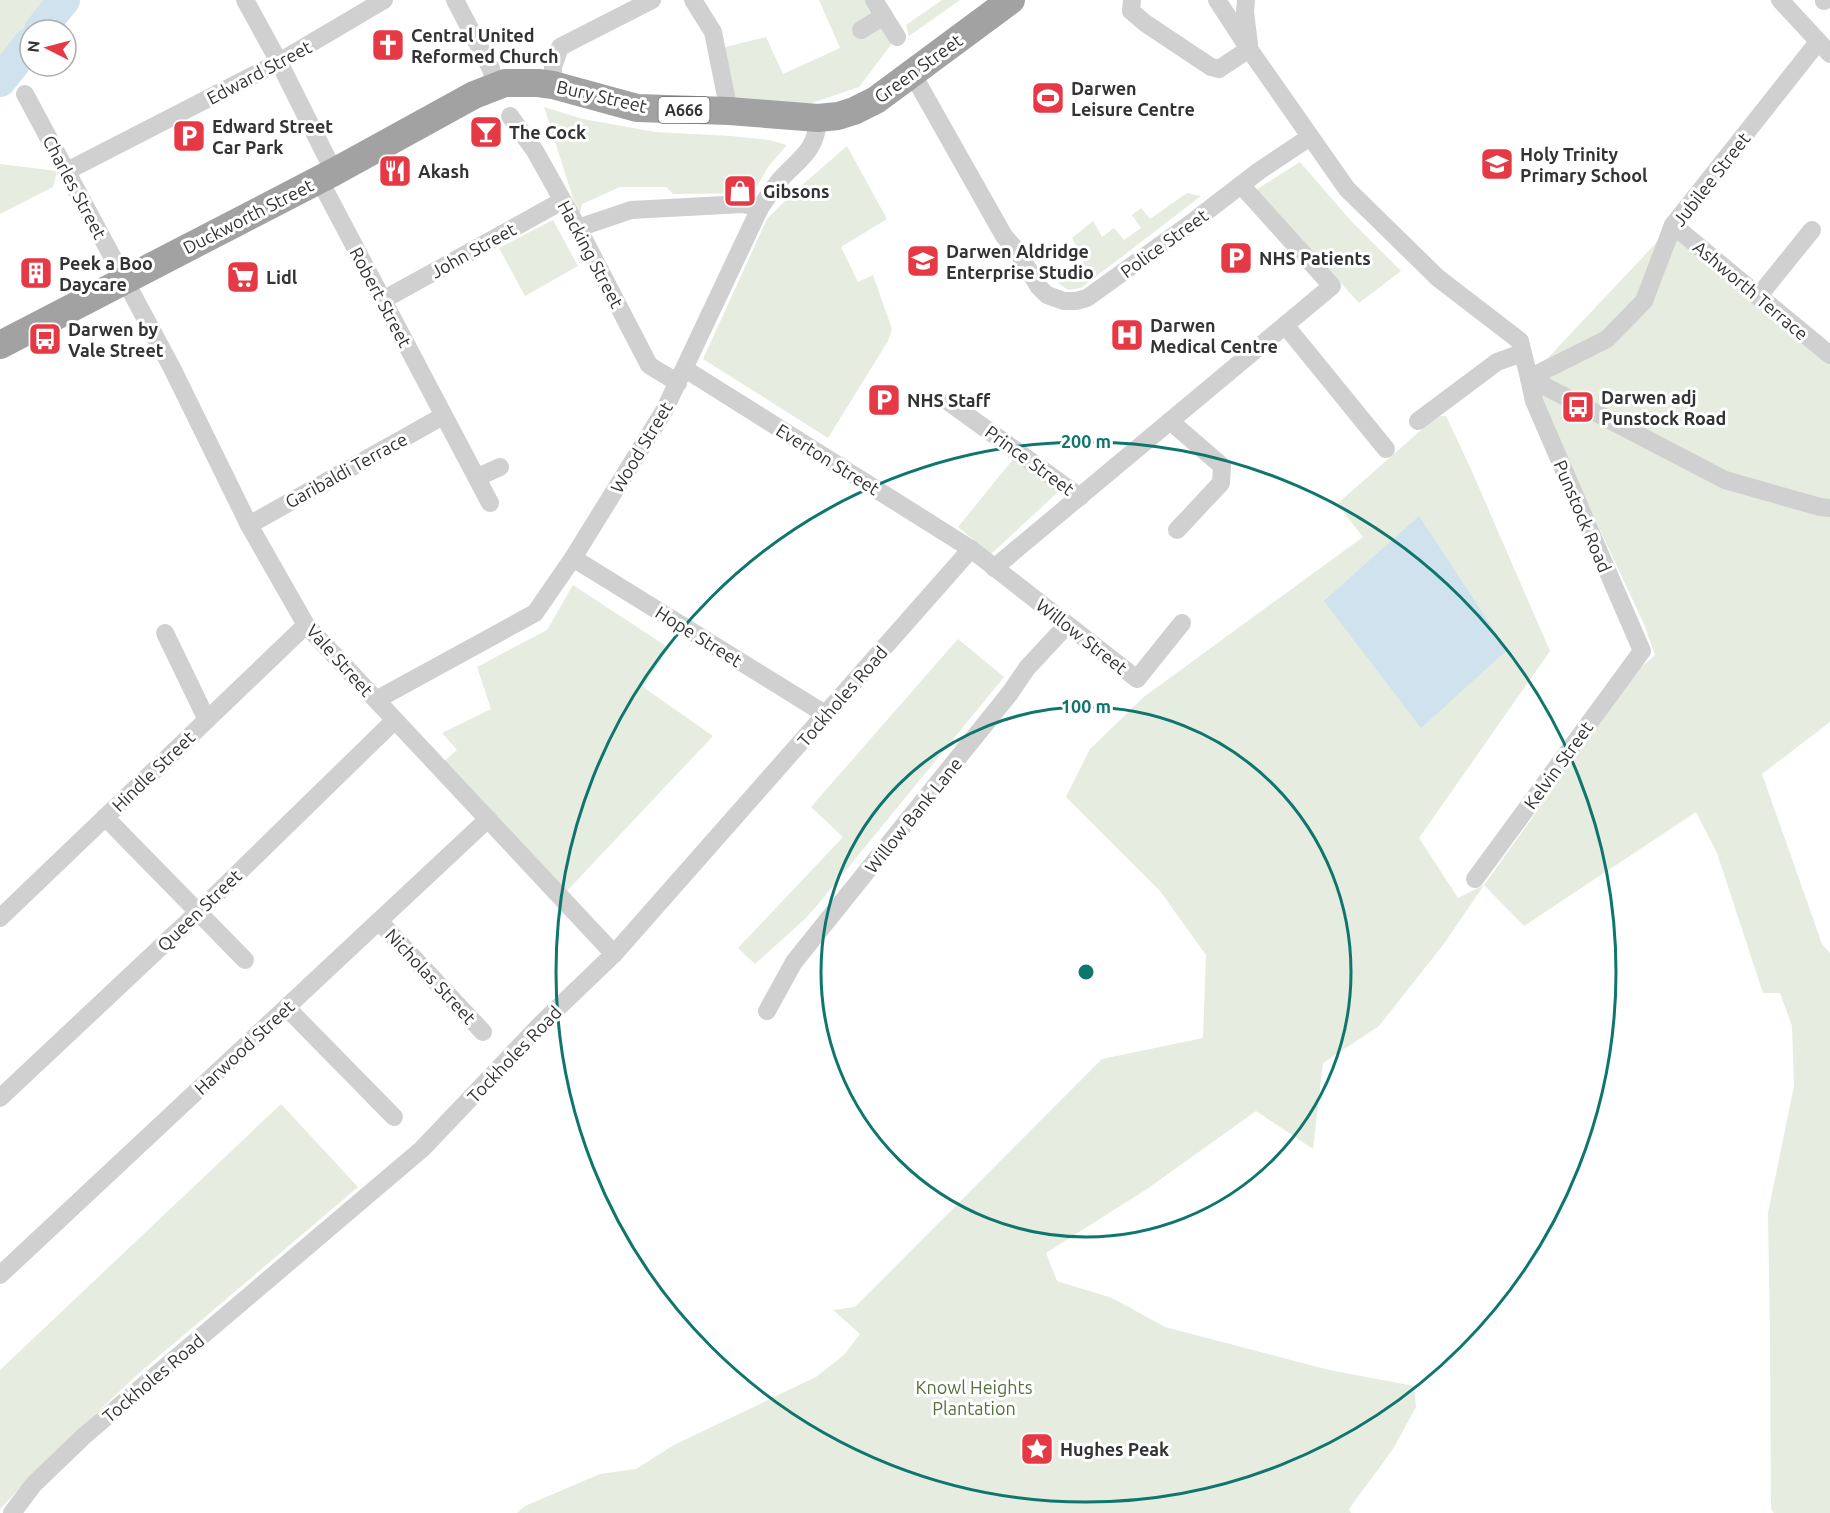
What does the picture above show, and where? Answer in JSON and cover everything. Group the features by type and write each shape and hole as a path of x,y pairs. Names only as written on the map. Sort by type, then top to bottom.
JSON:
{"highway":[{"name":"Green Street","path":"818,118 838,116 876,100 1011,0"},
{"name":"Bury Street","path":"495,86 516,82 553,85 636,108 729,111 818,118"},
{"name":"Duckworth Street","path":"0,345 495,86"}],"street":[{"name":"Robert Street","path":"245,0 279,63 383,300 490,503"},
{"name":"Edward Street","path":"67,171 279,63 384,0"},
{"path":"553,85 553,67 560,47 652,0"},
{"path":"693,0 713,32 729,111"},
{"path":"1217,0 1347,189 1438,278 1520,341 1522,353 1497,362 1418,421"},
{"path":"1246,0 1249,49"},
{"path":"1780,0 1824,48"},
{"path":"461,2 491,69 495,86"},
{"path":"1132,6 1145,23 1211,67 1219,69 1249,49"},
{"path":"861,30 879,8 897,37"},
{"name":"Jubilee Street","path":"1528,378 1606,339 1644,301 1673,225 1824,48"},
{"name":"Police Street","path":"912,73 1004,236 1017,251 1039,287 1047,295 1076,302 1095,293 1242,186 1259,171 1310,137"},
{"name":"Charles Street","path":"25,94 125,279"},
{"name":"Hacking Street","path":"510,116 535,151 649,364 661,374 682,376"},
{"name":"Wood Street","path":"376,700 536,613 573,558 664,411 760,208 780,180 799,162 813,143 818,132 818,118"},
{"path":"994,568 1332,286 1242,186"},
{"name":"John Street","path":"383,300 562,201"},
{"path":"578,228 631,210 743,204 760,208"},
{"name":"Ashworth Terrace","path":"1673,225 1830,355"},
{"path":"1758,297 1812,230"},
{"name":"Vale Street","path":"125,279 172,368 249,525 306,625 614,954"},
{"path":"1285,325 1386,449"},
{"name":"Punstock Road","path":"1522,353 1534,401 1642,651"},
{"name":"Everton Street","path":"682,376 971,549"},
{"path":"1528,378 1725,480 1830,508"},
{"name":"Prince Street","path":"950,403 1080,497"},
{"name":"Garibaldi Terrace","path":"249,525 443,416"},
{"path":"1170,421 1222,465 1221,483 1177,530"},
{"path":"478,477 500,467"},
{"name":"Willow Street","path":"971,549 1137,679 1182,623"},
{"name":"Tockholes Road","path":"12,1513 34,1484 84,1436 422,1149 542,1024 614,954 971,549"},
{"name":"Hope Street","path":"573,558 825,714"},
{"name":"Hindle Street","path":"0,918 306,625"},
{"name":"Willow Bank Lane","path":"767,1011 794,962 1010,693 1027,668 1067,625"},
{"path":"165,633 207,720"},
{"name":"Kelvin Street","path":"1475,879 1642,651"},
{"name":"Queen Street","path":"0,1098 198,912 395,720"},
{"path":"105,817 245,960"},
{"name":"Harwood Street","path":"0,1275 488,819"},
{"name":"Nicholas Street","path":"379,921 483,1032"},
{"path":"286,1008 394,1118"}],"green space":[{"path":"0,0 56,0 42,18 18,18 18,49 0,72"},
{"path":"819,0 874,0 897,37 859,87 812,103 748,102 727,97 717,49 766,37 783,74 840,48"},
{"path":"942,0 960,0 909,36 906,25"},
{"path":"544,107 583,119 655,132 731,136 769,140 787,145 768,167 753,193 673,194 666,187 620,187 582,204 579,217"},
{"path":"847,146 887,219 841,247 858,282 873,275 892,329 888,341 828,438 703,359 767,219"},
{"path":"1300,162 1352,222 1401,271 1359,303 1256,190"},
{"path":"0,164 57,171 53,187 0,214"},
{"path":"1187,193 1201,196 1081,288 1068,290 1058,283 1084,262 1072,238 1093,221 1102,237 1114,228 1124,240 1141,228 1132,215 1141,208 1150,219"},
{"path":"553,220 578,266 525,296 499,248"},
{"path":"1673,225 1830,354 1830,722 1762,774 1822,944 1830,953 1830,1513 1774,1513 1771,1509 1768,1213 1794,1086 1792,1026 1780,993 1763,993 1717,853 1696,812 1524,926 1484,885 1639,669 1655,655 1644,624 1529,378"},
{"name":"Knowl Heights Plantation","path":"1437,416 1446,416 1550,651 1419,838 1458,898 1484,885 1443,945 1379,1026 1323,1063 1313,1149 1256,1111 1147,1189 1046,1253 1057,1281 1112,1298 1165,1327 1329,1370 1414,1386 1416,1407 1393,1449 1349,1509 1351,1513 517,1513 525,1506 600,1474 636,1469 674,1445 816,1377 844,1355 860,1334 833,1310 855,1307 1102,1059 1203,1038 1206,955 1160,891 1066,797 1090,749 1145,696 1363,537 1337,504"},
{"path":"1014,458 1058,492 991,554 958,527"},
{"path":"573,585 669,648 643,687 713,736 565,893 443,762 457,750 442,733 491,709 477,667 547,630"},
{"path":"958,639 1004,677 820,902 806,918 755,964 738,948 843,837 811,807"},
{"path":"281,1104 358,1187 139,1373 51,1456 0,1509 0,1370"}],"water":[{"path":"1419,516 1507,650 1421,728 1324,601"}],"waterway":[{"path":"50,18 64,0"},
{"path":"0,81 18,58"}],"place":[{"name":"Central United Reformed Church","path":"388,45"},
{"name":"Darwen Leisure Centre","path":"1048,98"},
{"name":"The Cock","path":"486,132"},
{"name":"Edward Street Car Park","path":"189,136"},
{"name":"Holy Trinity Primary School","path":"1497,164"},
{"name":"Akash","path":"395,171"},
{"name":"Gibsons","path":"740,191"},
{"name":"NHS Patients","path":"1236,258"},
{"name":"Darwen Aldridge Enterprise Studio","path":"923,261"},
{"name":"Peek a Boo Daycare","path":"36,273"},
{"name":"Lidl","path":"243,277"},
{"name":"Darwen Medical Centre","path":"1127,335"},
{"name":"Darwen by Vale Street","path":"45,339"},
{"name":"NHS Staff","path":"884,400"},
{"name":"Darwen adj Punstock Road","path":"1578,407"},
{"name":"Hughes Peak","path":"1037,1449"}]}
